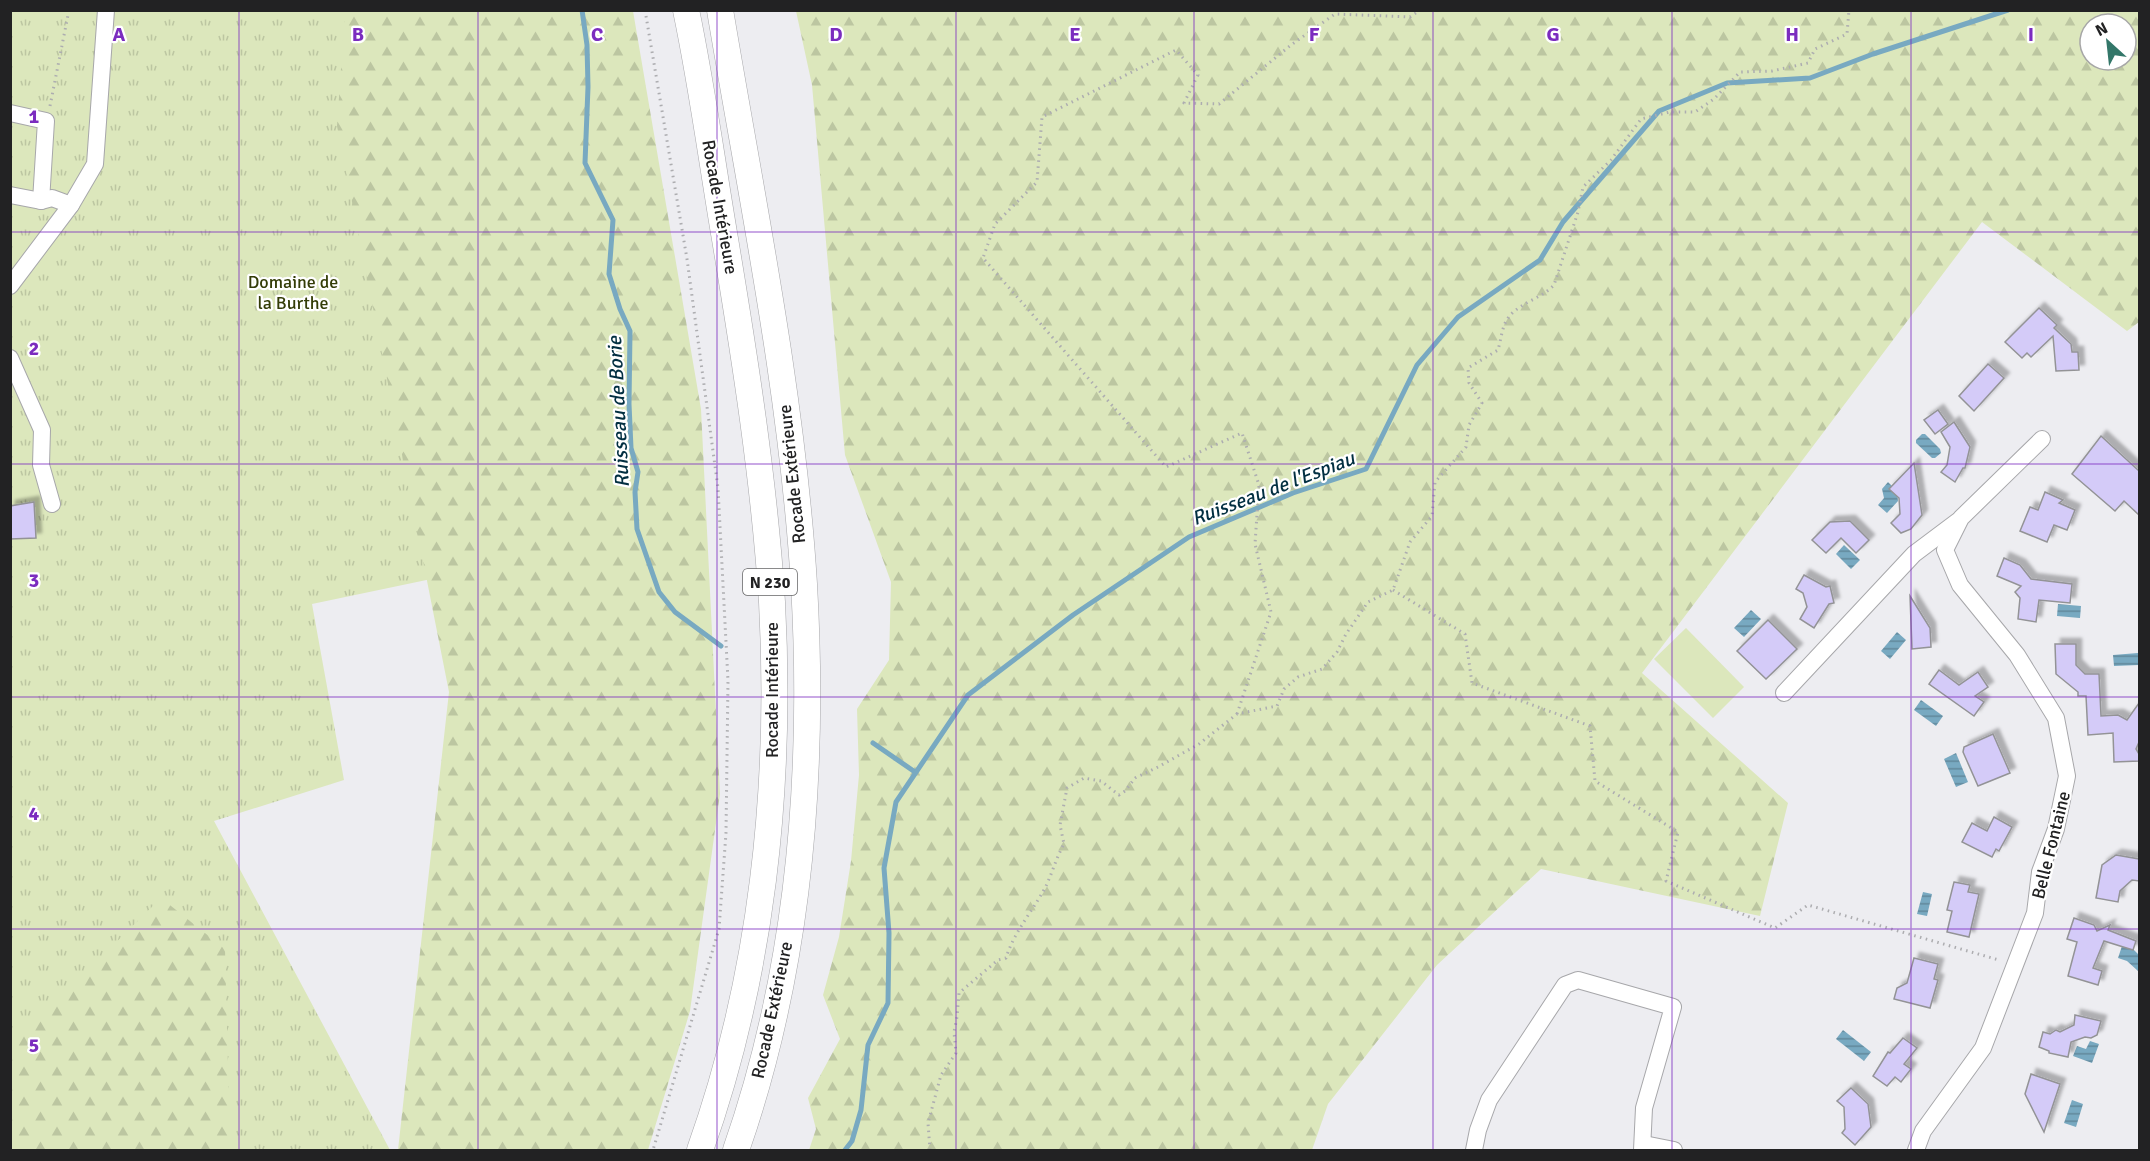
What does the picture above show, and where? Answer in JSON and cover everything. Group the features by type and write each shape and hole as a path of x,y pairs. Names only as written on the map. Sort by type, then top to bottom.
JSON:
{"highway":[{"name":"Rocade Intérieure","path":"686,10 741,333 759,468 772,602 774,723 766,858 748,981 719,1097 700,1150"},
{"name":"Rocade Extérieure","path":"720,10 775,335 793,459 804,585 808,729 803,830 782,982 748,1115 736,1150"}],"street":[{"path":"10,286 71,205 95,164 106,10"},
{"path":"10,113 46,121 41,201"},
{"path":"10,195 41,201 52,198 71,205"},
{"path":"10,358 42,430 41,465 52,504"},
{"name":"Belle Fontaine","path":"1916,1150 1923,1131 1983,1048 2035,913 2040,872 2056,829 2067,776 2056,718 2017,655 1960,585 1945,550 1961,518 2042,439"},
{"path":"1784,693 1914,554 1961,518"},
{"path":"1474,1150 1478,1130 1489,1100 1565,985 1578,980 1673,1007 1644,1108 1643,1147 1674,1150"}],"path":[{"path":"46,121 69,10"},
{"path":"645,10 687,260 718,488 728,681 726,833 719,929 653,1150"},
{"path":"1237,714 1271,612 1255,544 1259,484 1242,433 1166,467 983,258 995,224 1037,182 1042,117 1176,50 1198,75 1184,102 1219,104 1291,45 1335,14 1410,17 1420,10"},
{"path":"930,1150 928,1124 941,1075 956,1053 954,1032 959,993 998,960 1006,958 1011,942 1045,887 1064,844 1060,825 1067,788 1084,778 1101,781 1119,795 1135,778 1199,744 1237,714 1277,706 1284,690 1298,677 1322,669 1337,652 1346,634 1368,602 1393,590 1410,542 1431,516 1435,482 1466,447 1469,425 1482,402 1469,383 1468,368 1498,350 1507,319 1522,305 1547,292 1554,285 1578,212 1583,186 1611,160 1641,119 1670,112 1695,112 1714,99 1740,72 1772,71 1808,63 1815,49 1847,34 1849,10"},
{"path":"1393,590 1465,634 1472,683 1590,726 1595,781 1678,832 1666,881 1774,928 1808,905 2015,965"}],"green space":[{"name":"Domaine de la Burthe","path":"10,11 570,11 575,549 312,604 344,780 214,821 390,1150 11,1150"},
{"path":"345,11 633,11 701,409 720,794 690,1011 648,1150 398,1150 449,692 337,126"},
{"path":"796,11 2139,11 2139,322 2127,331 1982,222 1642,673 1788,803 1760,916 1541,869 1437,965 1328,1104 1312,1150 809,1150 816,1129 808,1098 840,1039 823,995 839,937 851,861 859,775 857,709 889,660 891,582 845,455 812,85"},
{"path":"1686,628 1744,687 1713,718 1654,659"},
{"path":"161,898 225,949 230,1150 11,1150 11,1046"}],"water":[{"path":"1922,434 1925,434 1940,449 1941,453 1935,458 1932,458 1916,443"},
{"path":"1888,482 1897,491 1898,501 1887,513 1878,505 1884,498 1882,489"},
{"path":"1844,545 1860,560 1851,569 1836,554"},
{"path":"2058,604 2081,606 2080,618 2057,616"},
{"path":"1751,610 1761,619 1744,637 1734,628"},
{"path":"1897,632 1906,640 1890,659 1881,651"},
{"path":"2138,653 2139,665 2114,666 2113,655"},
{"path":"1921,700 1943,716 1936,726 1914,710"},
{"path":"1956,753 1968,782 1956,787 1944,759"},
{"path":"1923,892 1932,894 1927,916 1917,914"},
{"path":"2122,946 2133,949 2139,955 2138,971 2127,961 2118,958"},
{"path":"1843,1030 1871,1052 1864,1061 1836,1039"},
{"path":"2090,1041 2099,1044 2092,1063 2073,1056 2077,1046 2086,1049"},
{"path":"2072,1100 2083,1104 2076,1127 2064,1123"}],"building":[{"path":"2039,308 2057,325 2054,328 2071,344 2072,352 2078,352 2079,370 2056,371 2053,336 2031,357 2027,353 2022,358 2005,342"},
{"path":"1988,364 2004,378 1974,411 1959,396"},
{"path":"1938,410 1948,424 1935,434 1924,420"},
{"path":"1954,422 1970,447 1965,468 1955,482 1941,472 1947,465 1950,447 1941,432"},
{"path":"2101,436 2139,471 2139,515 2124,501 2115,511 2072,474"},
{"path":"1914,463 1922,515 1911,529 1901,533 1891,523 1900,514 1899,498 1889,489"},
{"path":"2045,492 2063,500 2059,503 2075,510 2067,530 2054,525 2047,542 2020,531 2030,507 2038,510"},
{"path":"34,502 36,538 10,539 10,506"},
{"path":"1850,521 1869,540 1856,553 1841,538 1826,553 1812,540 1830,522"},
{"path":"2004,558 2020,565 2031,579 2072,584 2070,603 2039,600 2036,622 2018,619 2020,598 2015,592 2021,586 1997,576"},
{"path":"1804,575 1826,587 1830,586 1834,603 1829,604 1814,628 1800,619 1807,607 1803,593 1796,589"},
{"path":"1910,596 1930,628 1931,647 1912,649"},
{"path":"1768,620 1797,649 1766,679 1737,651"},
{"path":"2055,644 2076,644 2076,665 2085,674 2099,674 2101,716 2118,715 2127,720 2139,703 2139,742 2136,749 2139,761 2114,762 2113,733 2088,735 2086,696 2078,696 2078,692 2056,674"},
{"path":"1939,670 1959,685 1978,672 1988,687 1975,696 1984,702 1974,716 1929,684"},
{"path":"1993,734 2010,773 1978,786 1963,752 1964,747"},
{"path":"1994,817 2012,827 1999,851 1996,849 1992,857 1962,842 1972,823 1987,831"},
{"path":"2116,855 2139,859 2139,881 2132,880 2120,891 2118,902 2096,898 2102,865"},
{"path":"1954,882 1970,885 1968,892 1979,894 1969,937 1947,932 1952,911 1947,910"},
{"path":"2074,918 2094,925 2097,931 2110,925 2108,930 2136,941 2133,950 2104,941 2093,968 2102,971 2098,985 2068,976 2077,942 2067,939"},
{"path":"1914,958 1938,964 1934,979 1938,980 1930,1008 1894,999 1897,988 1907,983"},
{"path":"2075,1015 2101,1021 2097,1035 2071,1042 2068,1057 2049,1053 2039,1047 2043,1032 2050,1034 2056,1030 2060,1032 2074,1025"},
{"path":"1903,1038 1917,1048 1904,1064 1911,1069 1901,1082 1895,1077 1887,1086 1873,1076 1888,1052 1890,1053"},
{"path":"2031,1074 2060,1084 2044,1132 2025,1094"},
{"path":"1851,1088 1868,1104 1871,1127 1855,1145 1842,1133 1845,1129 1844,1107 1837,1101"}],"waterway":[{"name":"Ruisseau de Borie","path":"582,10 587,45 588,87 585,163 613,220 609,274 630,331 629,404 631,448 638,472 635,492 637,529 659,592 675,612 721,646"},
{"name":"Ruisseau de l'Espiau","path":"845,1150 852,1141 861,1110 868,1045 888,1003 889,933 884,868 896,802 968,695 1073,615 1189,537 1293,493 1366,469 1417,365 1458,317 1540,260 1563,222 1659,111 1727,83 1810,78 1873,54 2008,10"},
{"name":"Ruisseau de Borie","path":"873,743 915,772"}]}
